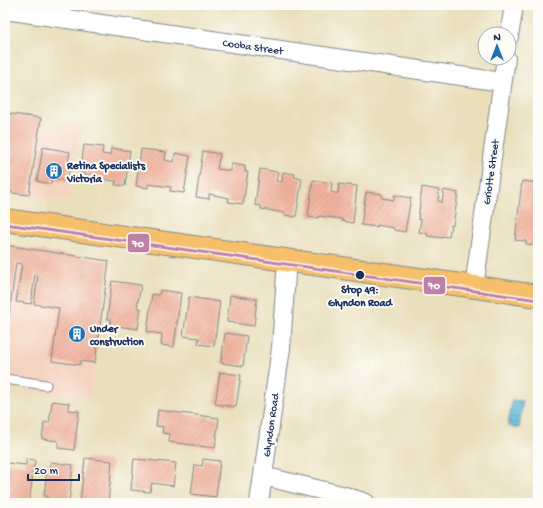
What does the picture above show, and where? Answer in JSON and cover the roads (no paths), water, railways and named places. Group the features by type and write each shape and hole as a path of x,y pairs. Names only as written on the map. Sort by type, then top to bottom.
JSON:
{"main road":[{"path":"5,220 538,296"}],"street":[{"path":"511,26 514,5"},
{"name":"Cooba Street","path":"5,10 502,82"},
{"name":"Griotte Street","path":"474,287 505,66"},
{"name":"Glyndon Road","path":"261,490 294,261"},
{"path":"261,490 331,493 366,503"}],"lane":[{"path":"5,379 46,385"}],"water":[{"path":"512,400 523,401 519,428 508,426"}],"place":[{"name":"Retina Specialists Victoria","path":"54,171"},
{"name":"Stop 49: Glyndon Road","path":"360,275"},
{"name":"Under construction","path":"77,334"}]}
